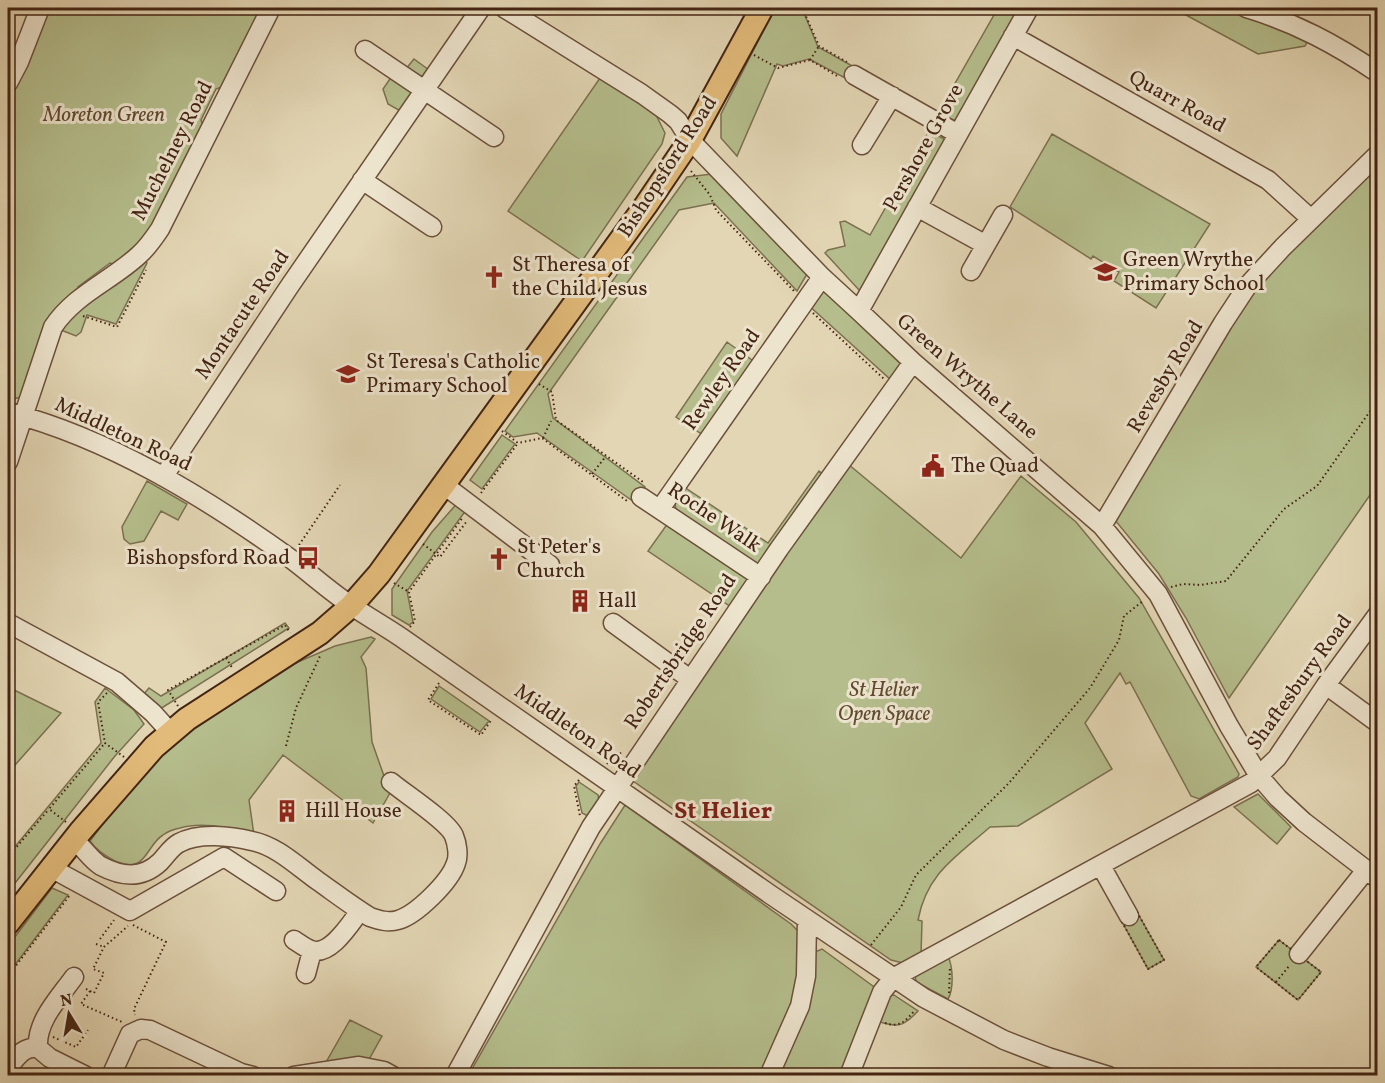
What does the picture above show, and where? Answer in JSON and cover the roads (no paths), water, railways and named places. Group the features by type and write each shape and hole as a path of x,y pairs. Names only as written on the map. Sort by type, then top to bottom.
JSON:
{"main road":[{"name":"Bishopsford Road","path":"8,923 142,759 179,726 299,649 351,606 409,533 646,206 690,140 762,8"}],"street":[{"path":"8,83 40,8"},
{"name":"Muchelney Road","path":"15,414 53,327 66,310 140,254 155,236 271,8"},
{"name":"Montacute Road","path":"164,476 362,180 481,8"},
{"name":"Green Wrythe Lane","path":"504,8 670,114 678,121 690,140 822,277 913,362 1102,526 1158,594 1229,726 1259,776 1278,798 1304,822 1372,874"},
{"name":"Pershore Grove","path":"859,311 1029,8"},
{"path":"1246,8 1285,20 1344,50 1377,73"},
{"name":"Quarr Road","path":"1013,36 1268,180 1311,219"},
{"path":"364,50 494,137"},
{"path":"854,75 958,134"},
{"path":"862,146 891,96"},
{"name":"Revesby Road","path":"1102,526 1242,294 1269,261 1377,154"},
{"path":"362,180 432,227"},
{"path":"917,207 986,245"},
{"path":"971,271 1003,215"},
{"name":"Rewley Road","path":"660,509 822,277"},
{"name":"Robertsbridge Road","path":"455,1076 572,861 617,787 761,577 913,362"},
{"name":"Middleton Road","path":"8,462 15,414 77,436 164,476 228,515 290,558 351,606 402,638 807,920 931,1003 1004,1040 1048,1057 1109,1076"},
{"path":"444,485 550,565"},
{"name":"Roche Walk","path":"641,498 761,577"},
{"name":"Shaftesbury Road","path":"893,978 1251,783 1277,758 1377,615"},
{"path":"613,622 690,680"},
{"path":"8,623 117,682 153,713 179,726"},
{"path":"1326,685 1377,723"},
{"path":"77,836 99,865 125,875 147,872 177,844 187,840 207,837 254,841 266,845 294,862 360,911 380,921 399,920 412,913 441,886 457,861 457,846 453,833 445,824 391,782"},
{"path":"47,874 130,910 224,856 276,891"},
{"path":"1101,866 1129,915"},
{"path":"1299,954 1372,874"},
{"path":"294,940 312,951 323,950 332,945 360,911"},
{"path":"769,1076 800,1006 806,976 807,920"},
{"path":"306,974 312,951"},
{"path":"849,1076 882,992 893,978"},
{"path":"8,1068 23,1050 39,1040 72,979"},
{"path":"111,1076 130,1034 135,1031 150,1030 253,1076"},
{"path":"39,1040 50,1058 86,1076"},
{"path":"294,1076 359,1066 384,1071 393,1076"}],"place":[{"name":"Green Wrythe Primary School","path":"1105,272"},
{"name":"St Theresa of the Child Jesus","path":"494,277"},
{"name":"St Teresa's Catholic Primary School","path":"348,374"},
{"name":"The Quad","path":"933,466"},
{"name":"Bishopsford Road","path":"308,558"},
{"name":"St Peter's Church","path":"499,559"},
{"name":"Hall","path":"580,601"},
{"name":"Hill House","path":"287,811"}],"district":[{"name":"St Helier","path":"723,812"}],"park label":[{"name":"Moreton Green","path":"104,115"},
{"name":"St Helier Open Space","path":"884,702"}]}
